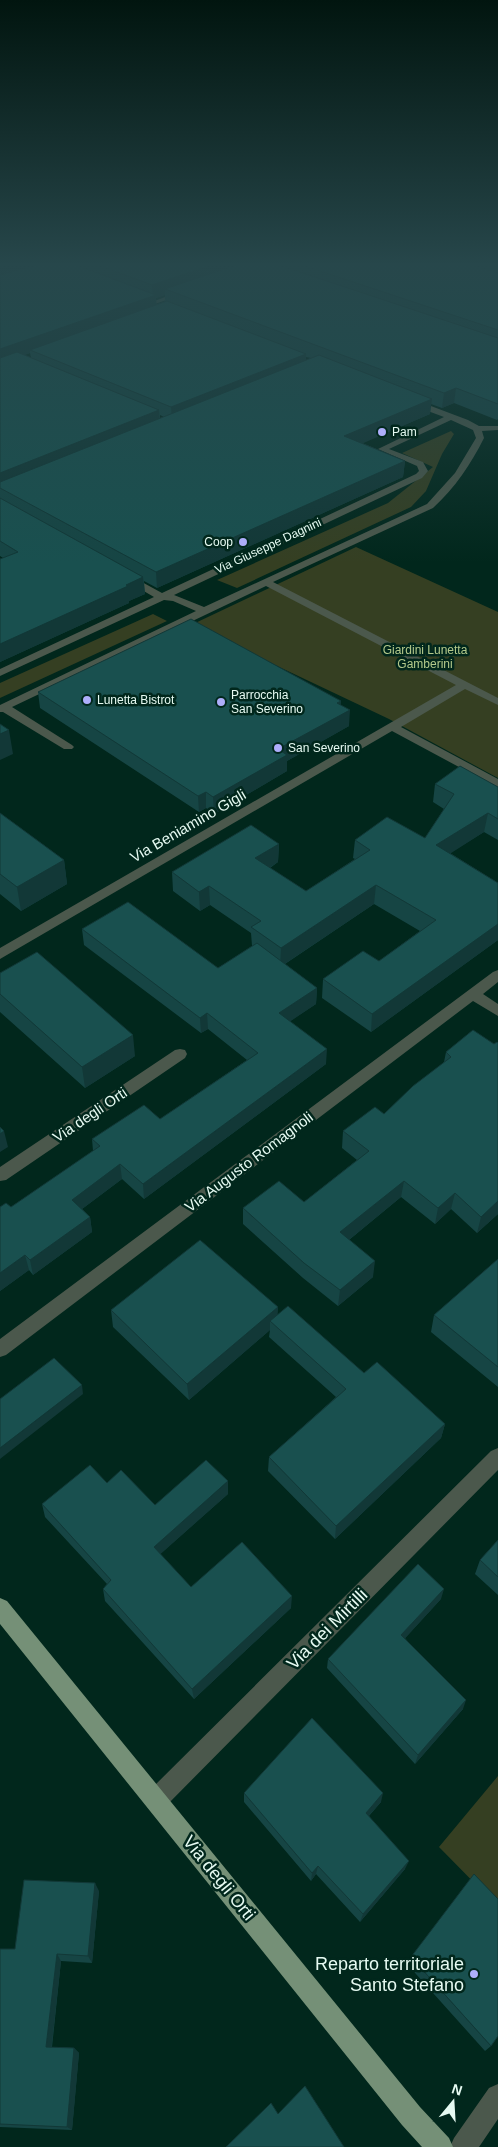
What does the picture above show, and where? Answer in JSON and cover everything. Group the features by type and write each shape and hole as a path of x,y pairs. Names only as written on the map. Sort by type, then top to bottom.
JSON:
{"main road":[{"name":"Via degli Orti","path":"0,1608 411,2116 440,2147"}],"street":[{"path":"401,398 477,429 498,428"},
{"name":"Via Giuseppe Dagnini","path":"0,673 160,596 419,476 424,471 420,464 382,449 450,417"},
{"path":"2,708 204,611 268,583 430,506 446,491 473,452 480,438 477,429"},
{"path":"116,572 160,596 174,598 204,611"},
{"path":"268,583 498,702"},
{"name":"Via Beniamino Gigli","path":"0,954 464,685"},
{"path":"2,708 68,747"},
{"path":"392,726 498,784"},
{"name":"Via Augusto Romagnoli","path":"0,1349 498,975"},
{"path":"472,994 498,1012"},
{"name":"Via degli Orti","path":"0,1175 180,1054"},
{"name":"Via dei Mirtilli","path":"156,1800 498,1457"},
{"path":"463,2147 498,2097"}],"green space":[{"path":"451,431 454,434 442,454 426,491 411,507 237,588 217,580 388,503 433,467 402,453"},
{"name":"Giardini Lunetta Gamberini","path":"356,547 498,612 498,778 389,719 191,625"},
{"path":"153,614 167,621 0,698 0,683"},
{"path":"498,1776 498,1907 439,1847"}],"building":[{"path":"0,362 42,362 159,410 0,473"},
{"path":"60,362 285,362 171,407"},
{"path":"301,362 337,362 432,399 344,436 405,461 156,572 0,488 0,482"},
{"path":"361,362 498,362 498,404 456,388 444,393"},
{"path":"0,498 143,577 126,585 128,586 0,644 0,559 18,552 0,541"},
{"path":"191,619 341,701 337,703 350,710 278,749 287,755 213,797 206,792 198,796 38,692"},
{"path":"0,724 9,730 0,734"},
{"path":"460,766 498,787 498,819 488,813 436,845 498,883 498,924 372,1014 323,979 363,951 379,961 436,920 376,885 281,948 251,927 261,921 209,886 199,892 172,872 251,825 279,844 255,858 306,891 370,850 355,840 387,817 425,838 454,794 435,784"},
{"path":"0,813 64,860 17,887 0,874"},
{"path":"128,902 218,968 257,943 317,988 279,1013 327,1049 143,1184 120,1164 72,1200 90,1217 30,1260 25,1255 0,1273 0,1207 6,1203 11,1207 100,1146 92,1139 144,1105 160,1119 258,1053 207,1013 200,1018 82,929"},
{"path":"37,952 133,1035 82,1067 0,994 0,973"},
{"path":"473,1030 494,1044 498,1043 498,1201 481,1217 455,1193 438,1208 404,1181 340,1232 375,1261 340,1290 304,1263 243,1208 279,1181 304,1202 369,1151 343,1131 375,1107 384,1114 413,1086 451,1057 446,1052"},
{"path":"200,1240 278,1307 187,1384 111,1310"},
{"path":"498,1259 498,1367 434,1315"},
{"path":"288,1306 364,1373 377,1362 445,1424 336,1526 269,1457 346,1389 270,1321"},
{"path":"54,1358 82,1385 0,1448 0,1399"},
{"path":"206,1460 228,1481 154,1547 191,1587 242,1542 292,1596 192,1689 103,1589 111,1580 42,1504 90,1465 107,1483 121,1470 155,1505"},
{"path":"498,1540 498,1577 480,1560"},
{"path":"418,1564 444,1589 401,1635 466,1700 418,1755 328,1659"},
{"path":"312,1718 383,1793 366,1813 409,1861 363,1914 318,1866 312,1873 244,1793"},
{"path":"474,1874 498,1899 498,2036 491,2046 411,1957"},
{"path":"24,1880 95,1883 88,1956 57,1954 46,2047 74,2048 67,2127 0,2124 0,1949 15,1949"},
{"path":"305,2086 344,2147 226,2147 271,2103 278,2114"}],"place":[{"name":"Pam","path":"382,432"},
{"name":"Coop","path":"243,542"},
{"name":"Lunetta Bistrot","path":"87,700"},
{"name":"Parrocchia San Severino","path":"221,702"},
{"name":"San Severino","path":"278,748"},
{"name":"Reparto territoriale Santo Stefano","path":"474,1974"}]}
